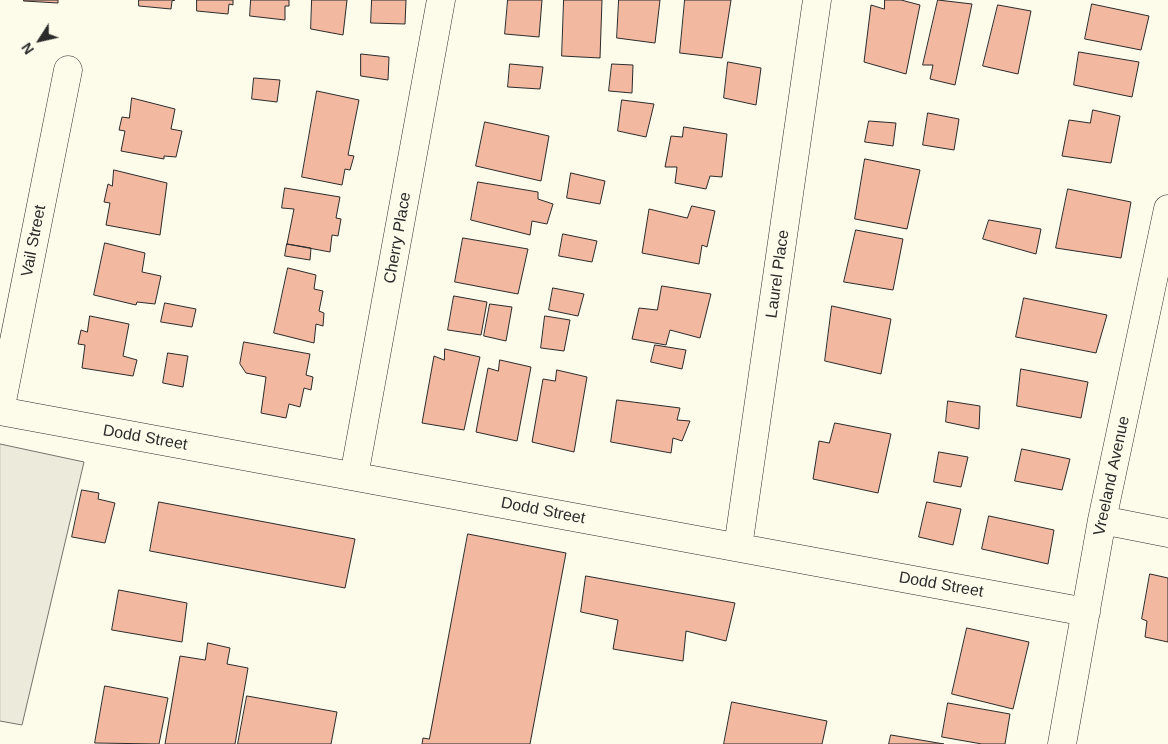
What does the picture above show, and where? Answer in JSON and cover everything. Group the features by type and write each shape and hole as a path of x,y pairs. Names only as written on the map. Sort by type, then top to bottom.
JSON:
{"street":[{"name":"Cherry Place","path":"354,476 442,0"},
{"name":"Laurel Place","path":"738,548 817,0"},
{"name":"Vail Street","path":"0,411 68,70"},
{"name":"Vreeland Avenue","path":"1062,744 1102,520 1168,209"},
{"name":"Dodd Street","path":"0,411 1086,612"},
{"path":"1102,520 1168,533"}],"shaded area":[{"path":"0,444 84,462 22,725 0,721"}],"building":[{"path":"58,0 58,3 24,1"},
{"path":"139,0 175,0 172,1 171,9 139,6"},
{"path":"197,0 233,0 233,5 229,4 228,14 197,11"},
{"path":"251,0 289,0 289,6 285,6 285,20 250,16"},
{"path":"312,0 347,0 343,35 311,29"},
{"path":"372,0 406,0 405,24 371,23"},
{"path":"508,0 542,0 539,37 505,34"},
{"path":"564,0 602,0 600,58 562,56"},
{"path":"619,0 660,0 655,43 617,38"},
{"path":"685,0 731,0 722,58 680,53"},
{"path":"885,0 901,0 920,5 906,74 864,62 871,5 884,9"},
{"path":"938,0 972,4 955,85 930,79 933,65 923,65"},
{"path":"1092,4 1149,16 1141,50 1085,39"},
{"path":"998,5 1031,11 1018,74 983,66"},
{"path":"1079,52 1139,62 1132,97 1074,85"},
{"path":"361,54 389,57 388,80 361,76"},
{"path":"728,62 761,68 756,105 724,98"},
{"path":"510,64 543,67 540,89 508,87"},
{"path":"612,64 633,65 632,93 609,91"},
{"path":"254,78 280,80 277,102 252,99"},
{"path":"317,91 359,100 348,155 354,156 350,170 345,169 342,185 302,177"},
{"path":"132,98 175,109 171,129 182,131 176,157 164,156 164,159 121,151 125,131 119,130 122,117 129,118"},
{"path":"622,100 654,104 646,137 618,131"},
{"path":"1093,110 1120,116 1111,163 1062,156 1069,120 1090,123"},
{"path":"928,113 959,119 954,150 923,145"},
{"path":"869,121 896,123 893,146 865,142"},
{"path":"485,122 549,136 541,181 476,166"},
{"path":"684,127 727,134 722,177 710,176 706,189 675,183 677,167 665,167 671,136 682,137"},
{"path":"865,159 920,170 907,229 855,219"},
{"path":"114,170 167,183 160,235 106,225 110,203 104,202 108,184 112,186"},
{"path":"571,173 605,181 600,204 567,198"},
{"path":"478,182 538,192 538,199 553,204 547,224 532,221 530,235 471,220"},
{"path":"285,188 340,197 336,218 341,219 338,236 332,235 330,252 287,244 294,209 282,208"},
{"path":"1068,189 1131,202 1121,258 1056,248"},
{"path":"692,206 715,211 707,247 702,245 699,264 642,253 649,209 687,218"},
{"path":"989,220 1041,229 1036,254 983,239"},
{"path":"856,230 903,239 893,290 844,282"},
{"path":"563,234 597,241 592,262 559,256"},
{"path":"463,238 528,249 518,294 455,282"},
{"path":"105,243 145,253 142,272 161,276 155,304 137,302 136,305 94,295"},
{"path":"287,244 311,248 310,260 285,256"},
{"path":"288,268 316,275 314,289 323,291 319,311 324,313 323,326 316,324 314,343 274,333"},
{"path":"662,286 711,294 700,338 670,330 666,345 632,339 639,308 657,310"},
{"path":"553,288 584,294 578,316 549,310"},
{"path":"454,296 487,302 481,335 448,330"},
{"path":"1024,298 1107,315 1096,353 1016,337"},
{"path":"165,303 196,309 192,327 161,322"},
{"path":"490,304 512,307 506,341 484,336"},
{"path":"832,306 891,319 881,374 825,361"},
{"path":"90,316 129,324 123,356 137,360 133,376 82,368 85,345 78,344 81,330 87,332"},
{"path":"545,316 570,320 564,351 541,348"},
{"path":"244,342 310,354 306,375 313,377 311,390 304,388 300,407 289,404 286,418 261,413 266,377 246,373 240,364"},
{"path":"655,345 686,350 682,369 651,362"},
{"path":"445,349 480,357 464,430 422,423 434,356 444,360"},
{"path":"168,353 188,356 183,387 163,383"},
{"path":"500,360 531,367 517,441 476,432 488,368 498,371"},
{"path":"1021,369 1088,382 1081,418 1017,406"},
{"path":"557,370 587,377 574,452 532,442 543,379 555,381"},
{"path":"617,400 680,408 677,420 690,421 682,441 673,438 671,453 611,442"},
{"path":"948,401 980,406 979,429 946,422"},
{"path":"835,423 891,434 878,493 813,479 819,441 829,443"},
{"path":"1022,449 1070,459 1062,490 1015,481"},
{"path":"939,452 968,457 961,487 934,482"},
{"path":"82,490 99,493 98,499 115,503 105,543 72,537"},
{"path":"159,502 355,539 345,588 150,551"},
{"path":"927,502 961,509 953,545 919,537"},
{"path":"989,516 1054,530 1048,564 982,549"},
{"path":"468,534 566,553 530,744 422,744 423,738 429,739"},
{"path":"1150,574 1168,578 1168,642 1145,637 1147,621 1142,619"},
{"path":"586,576 735,603 726,641 686,631 683,661 613,649 618,620 581,612"},
{"path":"119,590 187,603 182,642 112,630"},
{"path":"967,628 1029,642 1013,709 952,694"},
{"path":"208,643 230,648 227,664 248,668 235,744 165,744 180,656 205,660"},
{"path":"105,686 168,698 159,744 95,743"},
{"path":"247,696 337,712 331,744 238,744"},
{"path":"732,702 827,721 822,744 724,744"},
{"path":"948,703 1010,714 1005,744 982,744 942,737"},
{"path":"891,735 944,744 889,744"}]}
